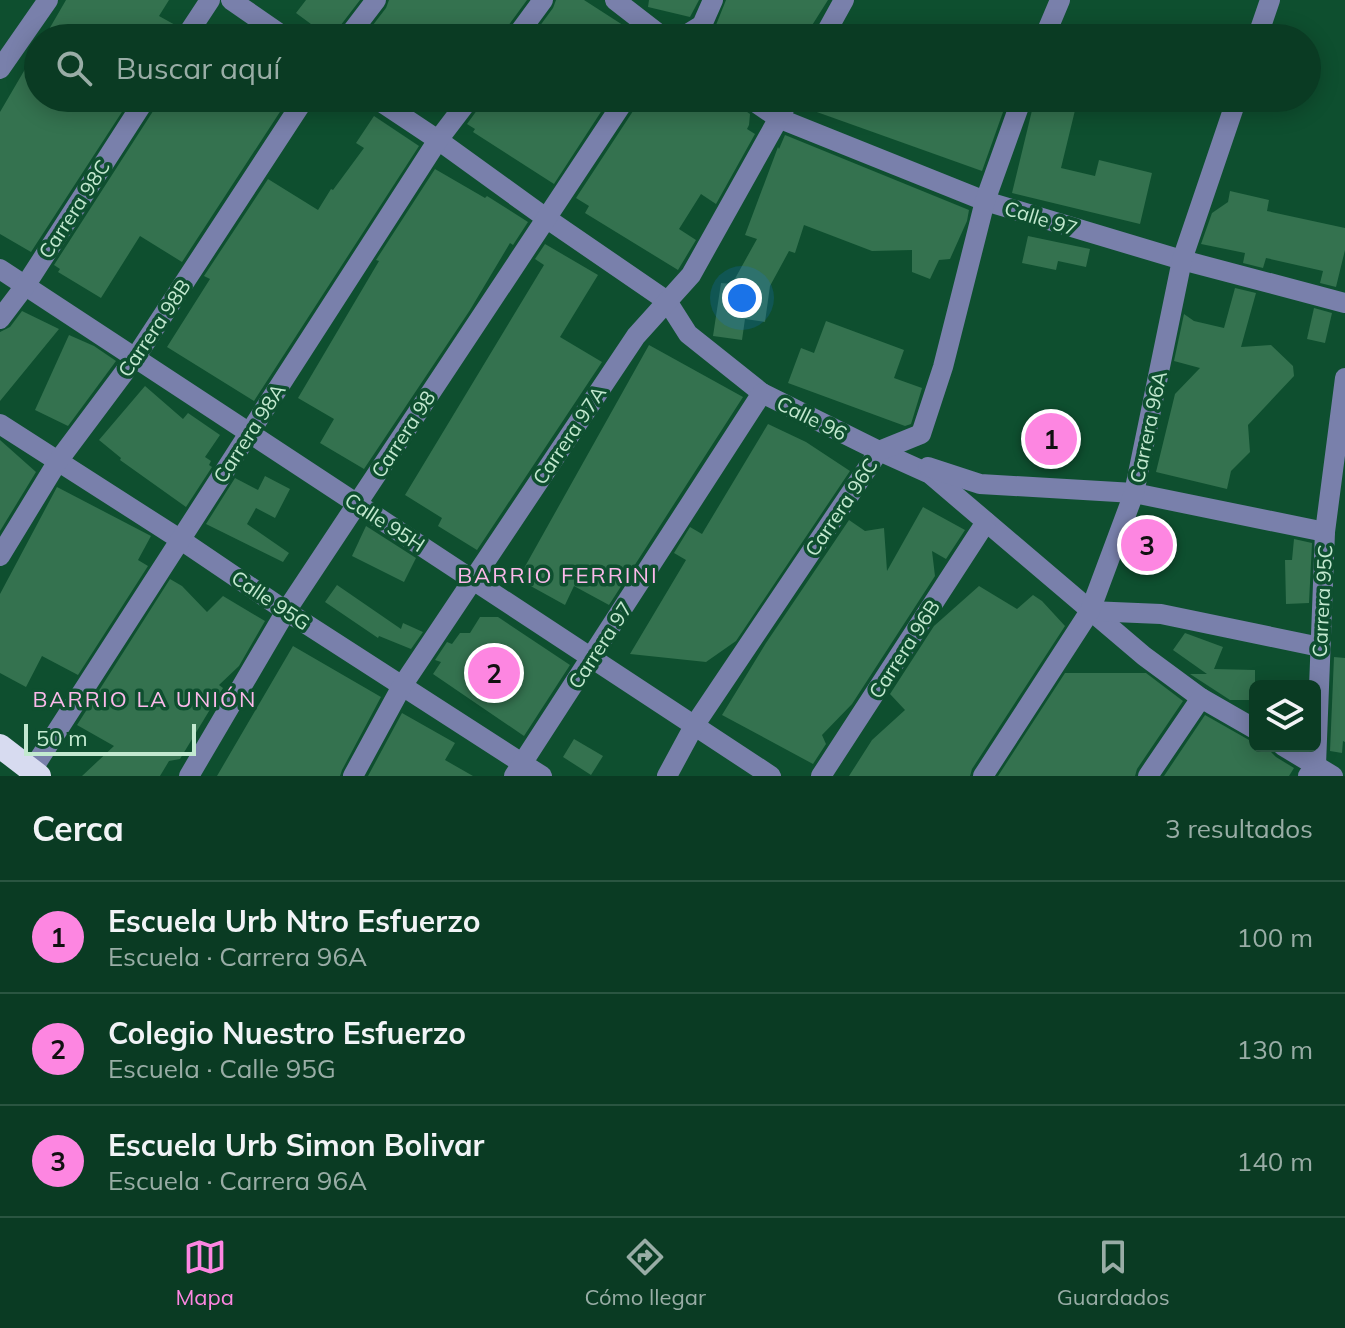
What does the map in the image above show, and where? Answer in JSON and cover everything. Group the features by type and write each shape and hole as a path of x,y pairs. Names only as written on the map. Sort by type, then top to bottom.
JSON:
{"highway":[{"path":"0,746 35,773"}],"street":[{"path":"31,24 48,0"},
{"path":"194,24 210,0"},
{"path":"231,0 266,24"},
{"path":"358,24 376,0"},
{"path":"525,24 543,0"},
{"path":"615,0 646,24"},
{"path":"702,24 713,0"},
{"path":"831,24 844,0"},
{"path":"1050,24 1060,0"},
{"path":"1262,24 1270,0"},
{"path":"0,69 24,34"},
{"name":"Carrera 98C","path":"0,319 25,286 137,112"},
{"name":"Carrera 98B","path":"0,556 58,461 135,358 296,112"},
{"name":"Calle 96","path":"396,112 667,301 688,334 762,393 930,474 1144,656 1201,698 1249,726"},
{"name":"Carrera 98A","path":"35,773 249,433 438,140 459,112"},
{"name":"Carrera 98","path":"189,776 286,611 617,112"},
{"name":"Calle 97","path":"769,112 985,201 1182,260 1345,303"},
{"name":"Carrera 97A","path":"353,776 402,686 636,336 691,275 782,112"},
{"name":"Carrera 96C","path":"667,776 694,726 879,451 921,434 943,367 985,201 1017,112"},
{"name":"Carrera 96A","path":"983,776 1090,611 1134,493 1182,260 1232,112"},
{"name":"Calle 95H","path":"0,269 771,776"},
{"name":"Carrera 95C","path":"1319,772 1325,532 1345,378"},
{"name":"Carrera 97","path":"518,770 762,393"},
{"name":"Calle 95G","path":"0,424 402,686 518,770 542,776"},
{"path":"879,451 980,484 1134,493 1325,532"},
{"name":"Carrera 96B","path":"821,776 986,522"},
{"path":"1090,611 1161,614 1320,647"},
{"path":"1148,776 1201,698"},
{"path":"1291,752 1319,772"}],"building":[{"path":"66,0 169,0 159,16 173,24 52,24"},
{"path":"306,0 360,0 342,24 311,24 296,13"},
{"path":"389,0 527,0 509,24 374,24"},
{"path":"556,0 584,0 621,24 541,24"},
{"path":"649,0 699,0 690,17 648,7"},
{"path":"726,0 828,0 813,24 716,24"},
{"path":"24,71 24,112 122,112 31,252 0,234 0,112"},
{"path":"152,112 280,112 182,262 140,236 101,298 58,272 60,269 54,265"},
{"path":"476,112 601,112 554,184 473,132 475,129 467,124"},
{"path":"632,112 750,114 747,129 755,134 716,204 701,194 679,229 696,240 678,270 585,213 589,206 576,198"},
{"path":"817,112 1003,112 982,171"},
{"path":"1032,112 1075,112 1061,168 1095,176 1099,160 1152,173 1140,224 1012,193"},
{"path":"374,116 419,146 254,401 167,347 210,279 204,276 268,179 318,210 364,148 356,143"},
{"path":"785,135 969,210 967,221 950,259 939,260 930,279 912,272 912,250 872,251 804,225 795,253 789,251 770,286 765,322 745,319 742,340 713,336 721,283 732,284 757,239 745,235"},
{"path":"435,169 528,222 513,245 510,243 470,310 364,469 320,443 334,419 298,398 379,261 376,260"},
{"path":"1230,191 1269,200 1267,211 1345,228 1345,250 1336,287 1320,283 1323,271 1266,258 1263,268 1243,263 1245,253 1201,244 1212,213 1228,202"},
{"path":"1028,236 1090,249 1086,267 1058,261 1056,270 1022,263"},
{"path":"545,244 598,275 560,337 602,362 477,550 438,526 442,518 405,495 544,265 535,259"},
{"path":"1235,288 1256,293 1241,347 1271,345 1293,366 1294,376 1248,425 1250,452 1231,471 1227,489 1156,472 1175,394 1200,368 1174,361 1184,314 1194,321 1224,328"},
{"path":"1314,308 1332,313 1325,343 1307,339"},
{"path":"22,311 59,329 0,401 0,332 10,327"},
{"path":"826,321 904,350 894,378 922,388 911,424 905,426 788,383 801,348 814,353"},
{"path":"69,335 94,346 116,361 68,426 35,410"},
{"path":"649,345 743,397 609,605 574,586 565,605 518,579"},
{"path":"145,386 183,419 188,413 220,435 205,457 211,461 209,465 212,467 186,507 120,460 99,440"},
{"path":"768,424 806,442 850,471 736,641 706,662 630,654 686,560 674,553 690,527 702,534"},
{"path":"0,440 36,472 0,531"},
{"path":"265,476 290,489 275,518 256,508 247,524 289,553 283,562 206,524 235,478 258,490"},
{"path":"57,487 151,536 138,560 148,566 78,675 42,656 26,687 0,673 0,594"},
{"path":"923,507 965,530 946,559 932,551 935,576 852,704 822,735 826,744 813,764 722,715 766,643 849,520 865,531 884,528 887,571"},
{"path":"366,526 416,558 404,582 352,556"},
{"path":"1294,539 1312,543 1309,603 1286,604 1285,560 1292,560"},
{"path":"170,579 182,586 207,612 223,596 265,621 239,666 219,685 223,688 180,759 169,761 160,776 82,776 114,746 77,725"},
{"path":"337,585 401,629 403,623 423,632 411,649 378,638 325,602"},
{"path":"979,586 1017,609 1033,595 1065,626 970,776 849,776 872,740 905,710 890,694 934,626"},
{"path":"480,617 498,617 570,665 524,736 433,674 441,662 435,660 447,642 452,644 460,633 470,633"},
{"path":"1185,633 1223,647 1214,669 1255,670 1255,680 1249,680 1249,700 1230,700 1190,674 1207,674 1173,650"},
{"path":"293,646 381,697 340,776 217,776"},
{"path":"1334,657 1345,658 1345,742 1342,753 1330,751"},
{"path":"1065,673 1146,673 1183,701 1135,776 998,776"},
{"path":"402,713 455,743 445,760 473,776 368,776"},
{"path":"1205,715 1249,740 1249,752 1271,752 1294,768 1289,776 1164,776"},
{"path":"574,739 603,756 591,775 563,757"}],"place":[{"name":"Escuela Urb Ntro Esfuerzo","path":"1051,439"},
{"name":"Escuela Urb Simon Bolivar","path":"1147,545"},
{"name":"Colegio Nuestro Esfuerzo","path":"494,673"}],"district":[{"name":"BARRIO FERRINI","path":"558,575"},
{"name":"BARRIO LA UNIÓN","path":"145,699"}]}
